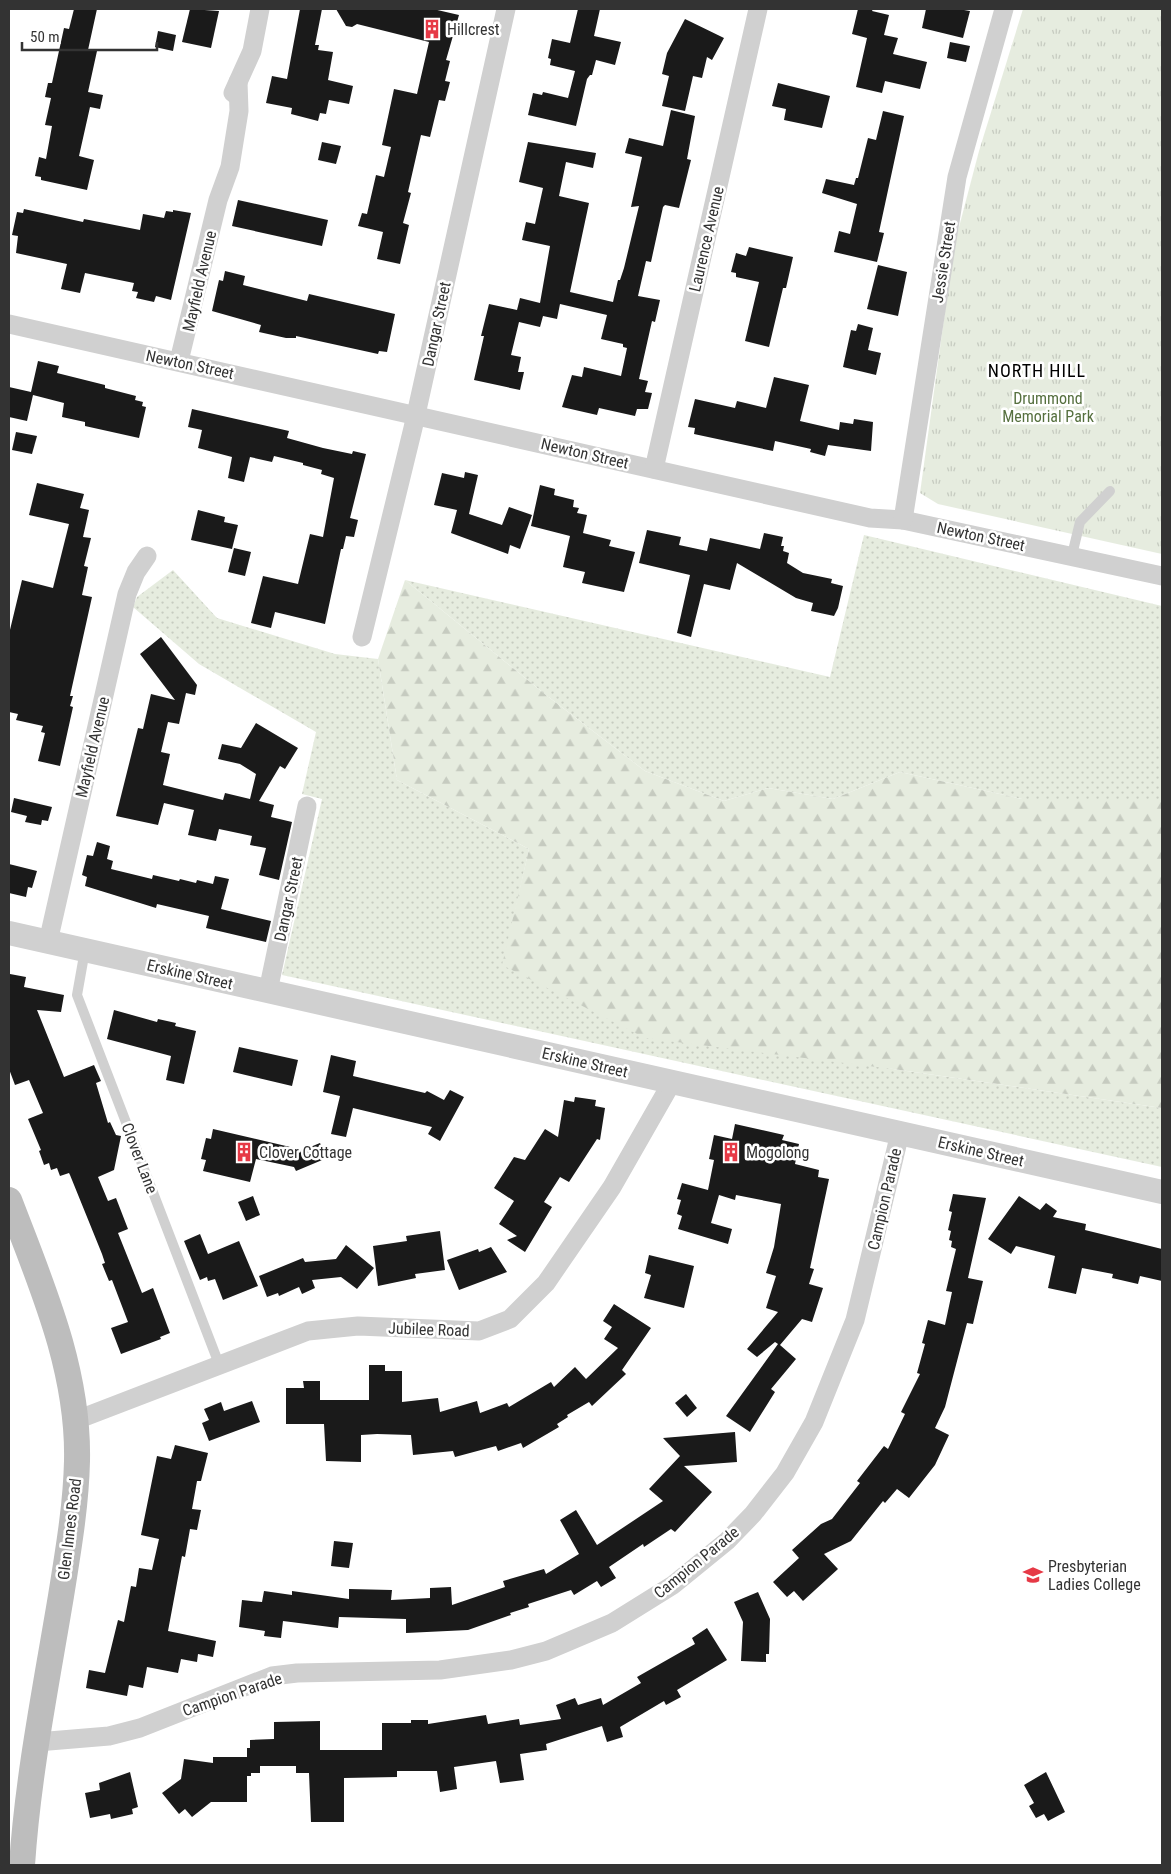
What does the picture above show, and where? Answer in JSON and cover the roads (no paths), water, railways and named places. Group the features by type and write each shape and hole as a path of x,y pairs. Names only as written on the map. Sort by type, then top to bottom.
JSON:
{"main road":[{"name":"Glen Innes Road","path":"9,1200 54,1315 63,1351 74,1421 77,1460 70,1535 26,1811 22,1865"}],"street":[{"name":"Mayfield Avenue","path":"180,361 218,200 219,151 227,108 252,51 260,9"},
{"name":"Dangar Street","path":"362,637 416,414 506,9"},
{"name":"Laurence Avenue","path":"654,469 758,9"},
{"name":"Jessie Street","path":"903,520 957,177 1004,9"},
{"name":"Newton Street","path":"9,324 416,414 870,518 903,520 1072,555 1162,576"},
{"name":"Mayfield Avenue","path":"48,942 127,594 136,572 148,556"},
{"name":"Dangar Street","path":"268,991 307,806"},
{"name":"Erskine Street","path":"9,933 1162,1192"},
{"name":"Jubilee Road","path":"74,1421 308,1331 358,1326 479,1331 510,1319 546,1283 612,1187 672,1082"},
{"name":"Campion Parade","path":"37,1742 109,1736 140,1728 272,1676 297,1673 440,1670 511,1660 546,1650 612,1622 672,1585 727,1540 753,1514 785,1473 814,1422 855,1320 900,1133"}],"lane":[{"path":"1072,555 1080,522 1110,491"},
{"name":"Clover Lane","path":"85,950 77,995 220,1364"}],"place":[{"name":"Hillcrest","path":"432,29"},
{"name":"Clover Cottage","path":"244,1152"},
{"name":"Mogolong","path":"731,1152"},
{"name":"Presbyterian Ladies College","path":"1033,1575"}],"district":[{"name":"NORTH HILL","path":"1037,371"}],"park label":[{"name":"Drummond Memorial Park","path":"1048,407"}]}
